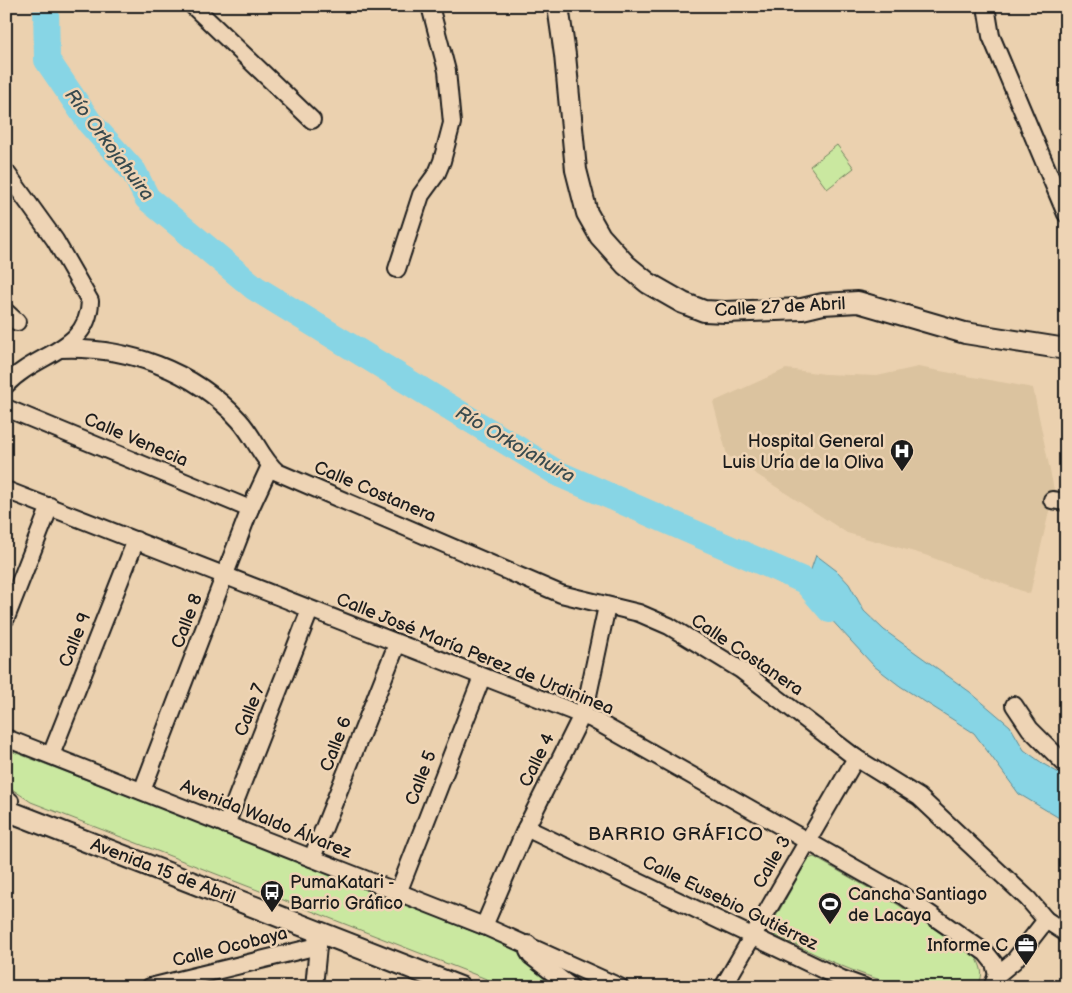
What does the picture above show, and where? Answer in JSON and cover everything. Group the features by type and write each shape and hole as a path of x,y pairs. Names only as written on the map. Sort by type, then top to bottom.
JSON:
{"main road":[{"name":"Calle 27 de Abril","path":"558,6 565,55 576,170 587,213 600,236 626,265 648,283 683,303 704,311 802,309 823,304 858,302 965,333 1066,350"},
{"name":"Avenida 15 de Abril","path":"6,810 317,938 453,985"}],"street":[{"path":"193,6 312,120"},
{"path":"397,269 422,195 437,173 442,161 452,123 447,71 430,6"},
{"path":"986,6 991,36 1066,214"},
{"path":"6,172 55,240 90,301 87,324 77,336 60,349 34,362 17,374 6,385"},
{"path":"60,349 100,349 141,360 168,368 210,391 254,438 270,466"},
{"name":"Calle Venecia","path":"6,408 250,509"},
{"name":"Calle 8","path":"142,791 250,509 270,466"},
{"name":"Calle Costanera","path":"270,466 277,472 561,594 639,613 668,626 741,670 856,758 919,797 1028,899 1046,920 1066,933"},
{"name":"Calle José María Perez de Urdininea","path":"6,490 582,715 904,896 986,953 994,963 994,981"},
{"path":"6,618 50,506"},
{"name":"Calle 9","path":"51,755 136,540"},
{"name":"Calle 4","path":"484,926 526,828 582,715 587,700 607,606"},
{"name":"Calle 7","path":"226,825 310,610"},
{"name":"Calle 6","path":"312,858 397,644"},
{"name":"Calle 5","path":"398,893 482,677"},
{"path":"1014,705 1030,729 1066,765"},
{"name":"Avenida Waldo Álvarez","path":"6,738 484,926 528,944 620,987"},
{"name":"Calle 3","path":"723,987 856,758"},
{"path":"6,798 10,801 6,810"},
{"name":"Calle Eusebio Gutiérrez","path":"526,828 842,979 864,987"},
{"path":"994,981 1014,961 1046,920"},
{"path":"314,987 317,938"},
{"name":"Calle Ocobaya","path":"150,987 317,938"},
{"path":"528,944 528,951 531,956 571,987"}],"shaded area":[{"name":"Hospital General Luis Uría de la Oliva","path":"918,367 1033,388 1054,490 1030,594 925,555 847,533 727,455 713,402 786,369 825,374 877,376"}],"green space":[{"path":"837,145 854,168 827,189 810,166"},
{"path":"6,749 298,861 516,949 562,987 507,987 31,802 6,785"},
{"path":"814,857 897,904 976,957 982,973 978,984 975,987 934,988 892,983 840,965 774,935 771,925 808,859"}],"water":[{"path":"816,555 837,571 849,584 864,611 884,630 970,692 1010,726 1024,750 1066,777 1066,822 1019,794 974,733 900,686 874,666 804,590"}],"waterway":[{"name":"Río Orkojahuira","path":"46,6 47,60 90,123 134,172 147,198 255,288 559,474 805,581 830,610"}],"place":[{"name":"Hospital General Luis Uría de la Oliva","path":"902,472"},
{"name":"PumaKatari - Barrio Gráfico","path":"272,913"},
{"name":"Cancha Santiago de Lacaya","path":"830,925"},
{"name":"Informe C","path":"1026,966"}],"district":[{"name":"BARRIO GRÁFICO","path":"676,834"}]}
